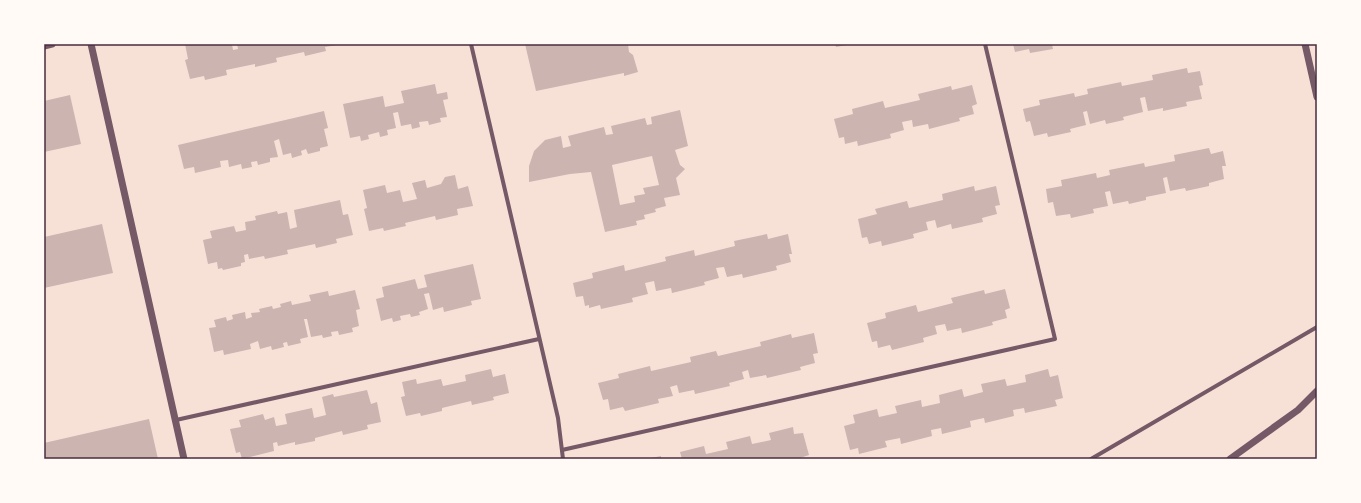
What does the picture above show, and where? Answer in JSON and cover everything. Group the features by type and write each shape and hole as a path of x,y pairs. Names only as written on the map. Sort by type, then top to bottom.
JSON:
{"street":[{"path":"44,46 52,44"},
{"path":"91,44 184,459"},
{"path":"471,44 558,418 563,459"},
{"path":"562,450 1055,339 985,44"},
{"path":"1305,44 1317,97"},
{"path":"1091,459 1317,327"},
{"path":"176,420 539,339"},
{"path":"1230,459 1298,410 1317,391"}],"building":[{"path":"185,44 232,44 233,50 238,49 237,44 337,45 325,47 326,51 305,56 304,52 276,58 277,62 255,67 255,64 226,70 227,75 205,80 204,76 190,79 185,60 188,59"},
{"path":"525,44 628,44 629,52 633,55 638,72 624,76 624,73 536,91"},
{"path":"835,44 847,44 847,45 836,47"},
{"path":"1013,44 1052,44 1053,49 1030,53 1029,49 1015,52"},
{"path":"1187,68 1188,73 1200,71 1203,85 1199,86 1202,99 1186,102 1187,106 1163,111 1163,108 1148,111 1145,97 1140,98 1143,112 1123,117 1124,120 1106,124 1105,120 1090,124 1087,111 1083,112 1086,125 1070,129 1071,132 1048,137 1047,133 1034,136 1030,121 1026,122 1023,109 1040,105 1039,100 1074,93 1075,97 1088,94 1087,89 1121,82 1122,86 1153,80 1152,75"},
{"path":"435,84 437,94 447,92 448,99 443,100 447,117 440,118 441,122 429,125 428,121 419,122 420,127 412,129 411,124 401,126 398,112 393,113 396,128 387,130 388,135 380,137 379,132 368,135 369,139 361,141 360,136 350,138 343,104 383,96 385,107 404,103 401,91"},
{"path":"972,85 977,104 972,106 974,114 959,118 960,121 929,129 928,124 913,127 912,120 902,122 904,130 890,134 891,138 858,146 857,141 845,144 844,137 839,138 834,119 853,114 852,109 883,101 885,108 920,100 918,94 951,86 952,90"},
{"path":"70,95 81,144 44,152 44,101"},
{"path":"680,110 688,146 675,150 680,165 685,169 676,178 680,195 664,198 666,206 655,209 656,212 644,215 645,219 636,221 637,225 605,232 591,172 570,174 529,182 529,166 534,151 545,140 561,136 563,148 571,146 568,136 604,127 606,135 613,134 611,126 645,118 647,125 652,124 651,117","holes":["652,156 659,185 643,188 645,194 634,196 635,202 620,205 612,165"]},
{"path":"324,111 328,128 324,129 328,146 320,148 320,151 308,154 306,149 301,151 302,155 292,158 291,153 283,155 279,139 274,141 278,157 270,158 270,162 258,165 257,161 251,162 252,167 242,169 241,164 229,167 228,160 220,161 221,167 195,173 194,167 184,169 178,145"},
{"path":"1209,148 1211,154 1223,151 1226,166 1222,166 1224,179 1209,183 1209,186 1186,191 1185,188 1170,191 1167,177 1163,178 1166,193 1146,197 1146,200 1129,204 1128,201 1113,204 1110,191 1105,192 1108,206 1093,209 1094,213 1071,218 1070,214 1056,216 1053,202 1048,203 1046,189 1062,186 1061,180 1096,173 1097,178 1110,175 1109,170 1144,163 1145,167 1175,161 1174,155"},
{"path":"455,175 458,189 468,186 473,206 457,209 458,215 436,220 435,216 405,223 406,226 384,231 383,228 369,231 364,209 367,208 363,190 385,185 387,193 400,190 403,202 417,199 412,183 425,180 427,188 441,184 445,177"},
{"path":"974,186 975,191 996,186 1000,205 995,206 997,214 982,218 983,222 952,229 951,224 937,228 935,220 926,222 928,230 913,234 914,238 882,246 881,241 869,244 867,237 862,238 858,219 877,214 875,209 907,201 909,208 943,200 942,194"},
{"path":"340,200 343,215 348,214 353,235 336,239 337,243 316,248 315,244 287,250 288,254 265,259 264,256 249,259 248,254 244,255 245,262 241,263 241,266 223,270 222,268 218,269 217,262 208,264 203,240 212,238 210,231 234,226 236,232 246,230 245,222 256,220 255,216 277,211 278,214 287,212 290,229 297,227 294,210"},
{"path":"102,224 113,273 44,288 44,237"},
{"path":"767,234 768,239 788,234 792,254 789,254 791,262 776,266 777,270 743,278 742,274 727,277 724,267 716,268 719,278 704,282 705,285 672,293 671,288 656,291 654,281 645,283 648,294 632,298 633,302 601,309 600,305 589,308 589,305 585,306 583,296 576,297 573,283 593,278 592,273 624,265 625,271 666,261 665,257 694,250 695,256 735,246 734,241"},
{"path":"473,264 481,299 471,301 472,305 444,312 443,307 433,310 429,293 424,294 428,309 419,312 420,315 411,317 410,314 400,316 401,320 393,322 392,318 381,321 376,299 384,297 382,287 415,279 418,289 427,287 424,275"},
{"path":"1005,289 1010,308 1005,310 1007,318 992,322 993,325 962,333 961,328 947,331 945,324 935,326 937,334 923,338 924,342 892,350 890,345 878,348 877,341 872,342 867,323 886,318 885,313 916,305 918,312 953,303 951,298 984,290 985,294"},
{"path":"355,290 360,309 356,310 359,326 352,328 353,332 339,335 338,331 331,332 332,336 323,338 322,335 311,337 307,319 304,319 308,337 300,339 301,343 288,346 287,342 283,343 284,347 272,350 271,346 260,349 258,341 250,344 251,349 224,355 223,350 214,352 209,328 216,327 214,320 226,317 227,321 233,319 232,315 245,312 246,319 252,317 251,313 260,312 259,309 272,306 273,309 281,307 280,304 291,301 292,305 311,301 309,295 328,291 329,296"},
{"path":"814,333 818,353 813,354 815,363 800,367 801,370 767,378 766,375 750,378 748,370 742,372 744,379 729,383 730,386 695,394 694,390 679,393 677,385 670,387 673,396 658,399 659,403 625,411 623,407 610,410 608,399 603,400 598,383 619,378 618,374 650,366 651,371 691,362 690,357 716,351 718,356 761,346 760,342 791,334 792,338"},
{"path":"491,369 493,377 505,374 509,393 493,397 494,400 472,405 471,401 442,408 442,411 421,416 420,413 406,416 401,397 405,396 402,382 416,379 417,384 441,379 443,386 466,381 465,375"},
{"path":"1048,369 1050,377 1058,375 1063,398 1055,400 1057,406 1025,413 1024,408 1013,410 1014,416 985,423 984,418 970,421 971,427 942,434 941,428 931,430 932,436 901,444 900,438 885,441 887,447 859,454 858,448 850,450 844,426 855,423 853,415 877,409 879,417 897,413 895,406 921,400 922,407 940,403 939,395 962,389 964,397 983,392 981,384 1005,379 1007,386 1026,382 1025,375"},
{"path":"367,390 371,404 377,402 381,422 367,425 368,429 343,435 342,431 315,438 315,441 295,445 295,442 278,446 277,442 273,443 274,451 242,459 240,452 236,453 230,429 241,427 239,420 263,414 265,420 274,417 276,426 287,424 285,414 312,408 314,418 326,415 322,397 333,394 334,397"},
{"path":"149,419 158,459 44,459 44,443"},
{"path":"793,427 794,434 803,433 809,455 800,459 682,459 680,452 704,446 706,454 728,449 726,442 750,436 752,444 771,440 769,433"},
{"path":"661,456 661,459 651,459 651,458"}]}
